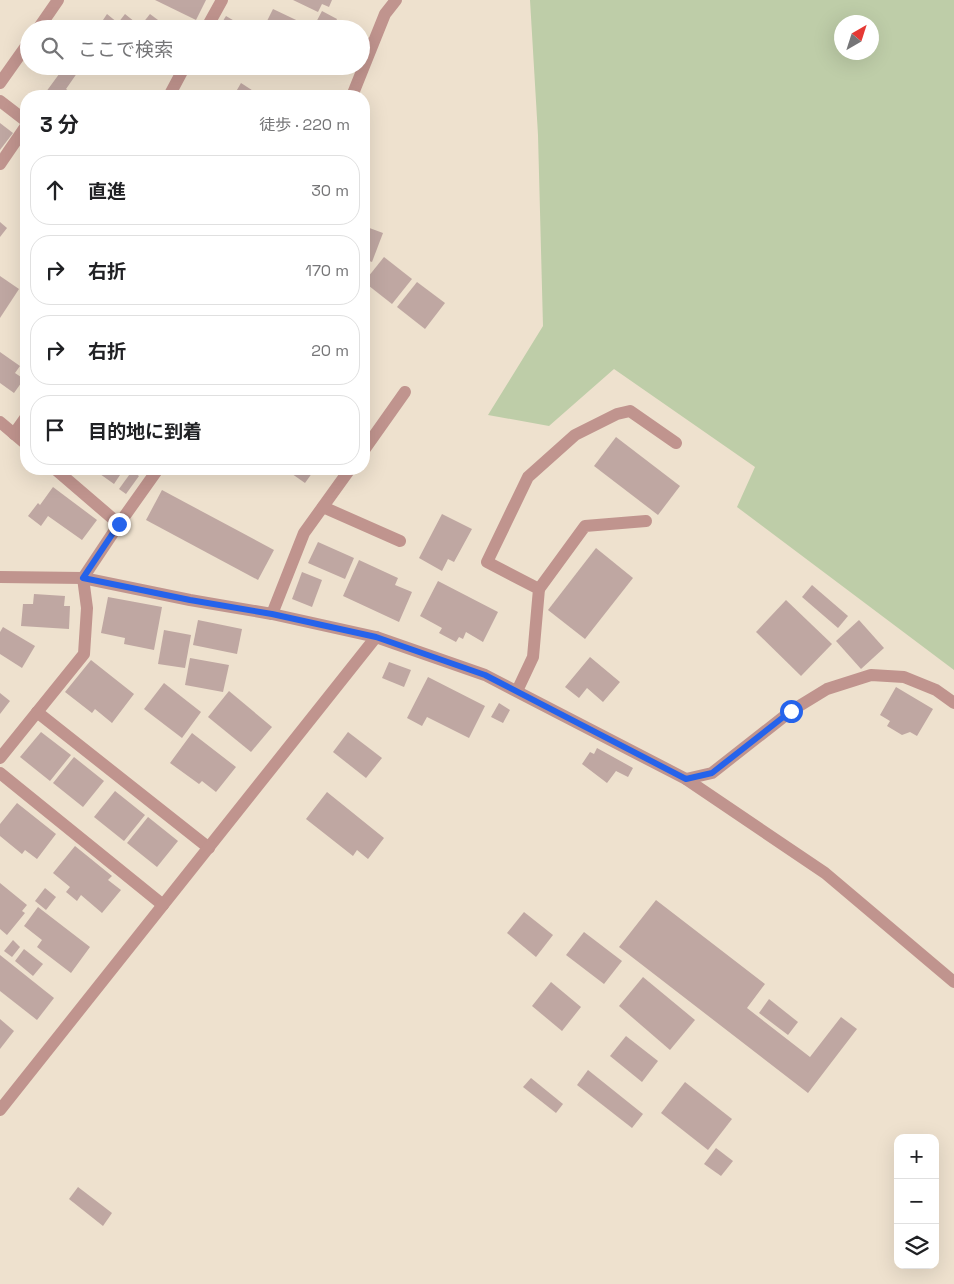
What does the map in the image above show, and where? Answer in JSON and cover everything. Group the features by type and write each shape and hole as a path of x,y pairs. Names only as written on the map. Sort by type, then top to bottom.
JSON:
{"street":[{"path":"44,20 58,0"},
{"path":"211,20 222,0"},
{"path":"370,51 385,14 396,0"},
{"path":"0,84 20,55"},
{"path":"172,90 180,75"},
{"path":"354,90 360,75"},
{"path":"0,101 20,116"},
{"path":"0,164 20,135"},
{"path":"370,442 405,392"},
{"path":"539,589 487,562 528,477 575,436 617,414 630,411 676,443"},
{"path":"0,422 20,439"},
{"path":"14,434 20,426"},
{"path":"62,475 119,524"},
{"path":"0,758 84,654 86,608 83,578 154,475"},
{"path":"272,614 304,533 346,475"},
{"path":"323,506 400,540"},
{"path":"517,691 533,657 539,589 586,526 646,521"},
{"path":"0,577 83,578 190,600 272,614 376,637 485,675 686,779 825,873 954,982"},
{"path":"0,1109 376,637"},
{"path":"686,779 712,773 791,711 827,689 871,675 904,677 936,690 954,703"},
{"path":"37,712 209,848"},
{"path":"0,773 163,905"}],"green space":[{"path":"530,0 954,0 954,670 737,507 755,467 614,369 549,426 488,415 543,326 538,135"}],"building":[{"path":"155,0 206,0 196,20"},
{"path":"293,0 332,0 329,7 322,4 318,12"},
{"path":"273,9 296,20 268,20"},
{"path":"322,11 336,20 317,20"},
{"path":"107,14 114,20 103,20"},
{"path":"125,14 132,20 120,20"},
{"path":"150,14 158,20 145,20"},
{"path":"226,16 233,20 224,20"},
{"path":"58,75 76,75 66,89 67,90 47,90"},
{"path":"241,83 252,90 237,90"},
{"path":"0,123 13,133 0,150"},
{"path":"0,222 7,228 0,237"},
{"path":"370,228 383,233 372,262 370,261"},
{"path":"384,257 412,279 392,304 370,287 370,274"},
{"path":"0,276 19,289 0,318"},
{"path":"417,282 445,303 425,329 397,307"},
{"path":"0,352 20,366 15,373 20,376 20,385 14,393 0,383"},
{"path":"616,437 680,486 658,515 594,466"},
{"path":"101,475 120,475 114,484"},
{"path":"129,475 139,476 126,494 119,489"},
{"path":"294,475 311,475 305,483"},
{"path":"53,487 97,520 82,540 48,516 41,526 28,516 38,503 40,505"},
{"path":"162,490 274,550 258,580 146,520"},
{"path":"442,514 472,529 454,562 448,559 442,571 419,558"},
{"path":"318,542 354,558 345,579 308,563"},
{"path":"596,548 633,578 585,639 548,610"},
{"path":"359,560 398,578 395,585 412,592 399,622 343,596"},
{"path":"302,572 322,580 312,607 292,599"},
{"path":"438,581 498,612 483,642 466,632 463,639 459,637 456,642 439,633 442,628 420,616"},
{"path":"812,585 848,616 838,628 802,597"},
{"path":"34,594 65,596 64,606 70,606 69,629 21,626 23,604 33,604"},
{"path":"108,597 162,607 154,650 124,644 125,638 101,633"},
{"path":"786,600 832,644 801,676 756,632"},
{"path":"198,620 242,629 237,654 193,645"},
{"path":"859,620 884,648 861,669 836,641"},
{"path":"3,627 35,646 22,668 0,654 0,632"},
{"path":"164,630 191,635 185,668 158,664"},
{"path":"590,657 620,682 603,702 587,688 579,698 565,687"},
{"path":"190,658 229,665 223,692 185,685"},
{"path":"91,660 134,694 112,723 95,709 92,713 65,692"},
{"path":"389,662 411,670 404,687 382,678"},
{"path":"428,677 485,706 469,738 427,717 422,726 407,718"},
{"path":"164,683 201,712 182,738 144,709"},
{"path":"896,687 933,709 917,736 910,732 902,735 887,726 890,721 880,715"},
{"path":"229,691 272,727 251,752 208,717"},
{"path":"0,693 10,701 0,714"},
{"path":"499,703 510,710 503,723 491,717"},
{"path":"41,732 71,755 50,781 20,757"},
{"path":"348,732 382,758 366,778 333,752"},
{"path":"192,733 236,767 216,792 202,781 199,784 170,763"},
{"path":"597,748 633,768 628,777 616,771 607,783 582,764 590,752 594,754"},
{"path":"74,757 104,781 83,807 53,783"},
{"path":"115,791 145,815 124,841 94,817"},
{"path":"327,792 384,838 368,859 357,850 353,856 306,819"},
{"path":"17,803 56,834 37,859 25,850 22,854 0,836 0,824"},
{"path":"148,817 178,841 157,867 127,843"},
{"path":"75,846 112,876 108,880 121,890 102,913 81,895 77,901 66,892 70,887 53,873"},
{"path":"0,883 27,905 22,911 25,913 7,935 0,929"},
{"path":"45,888 56,897 46,910 35,901"},
{"path":"656,900 765,984 747,1008 810,1057 841,1017 857,1029 808,1093 619,947"},
{"path":"38,907 90,947 71,973 37,947 42,940 24,926"},
{"path":"524,912 553,935 536,957 507,933"},
{"path":"584,932 622,961 604,984 566,955"},
{"path":"13,940 20,947 12,957 4,951"},
{"path":"24,949 43,964 33,976 15,961"},
{"path":"0,955 54,998 37,1020 0,991"},
{"path":"643,977 695,1020 670,1050 619,1006"},
{"path":"551,982 581,1007 562,1031 532,1006"},
{"path":"769,999 798,1022 788,1035 759,1013"},
{"path":"0,1019 14,1031 0,1049"},
{"path":"626,1036 658,1061 642,1082 610,1056"},
{"path":"588,1070 643,1114 632,1128 577,1085"},
{"path":"531,1078 563,1104 556,1113 523,1087"},
{"path":"685,1082 732,1119 708,1150 661,1113"},
{"path":"716,1148 733,1161 721,1176 704,1164"},
{"path":"78,1187 112,1213 103,1226 69,1199"}],"route":[{"path":"119,524 83,578 190,600 272,614 376,637 485,675 686,779 712,773 791,711"}]}
